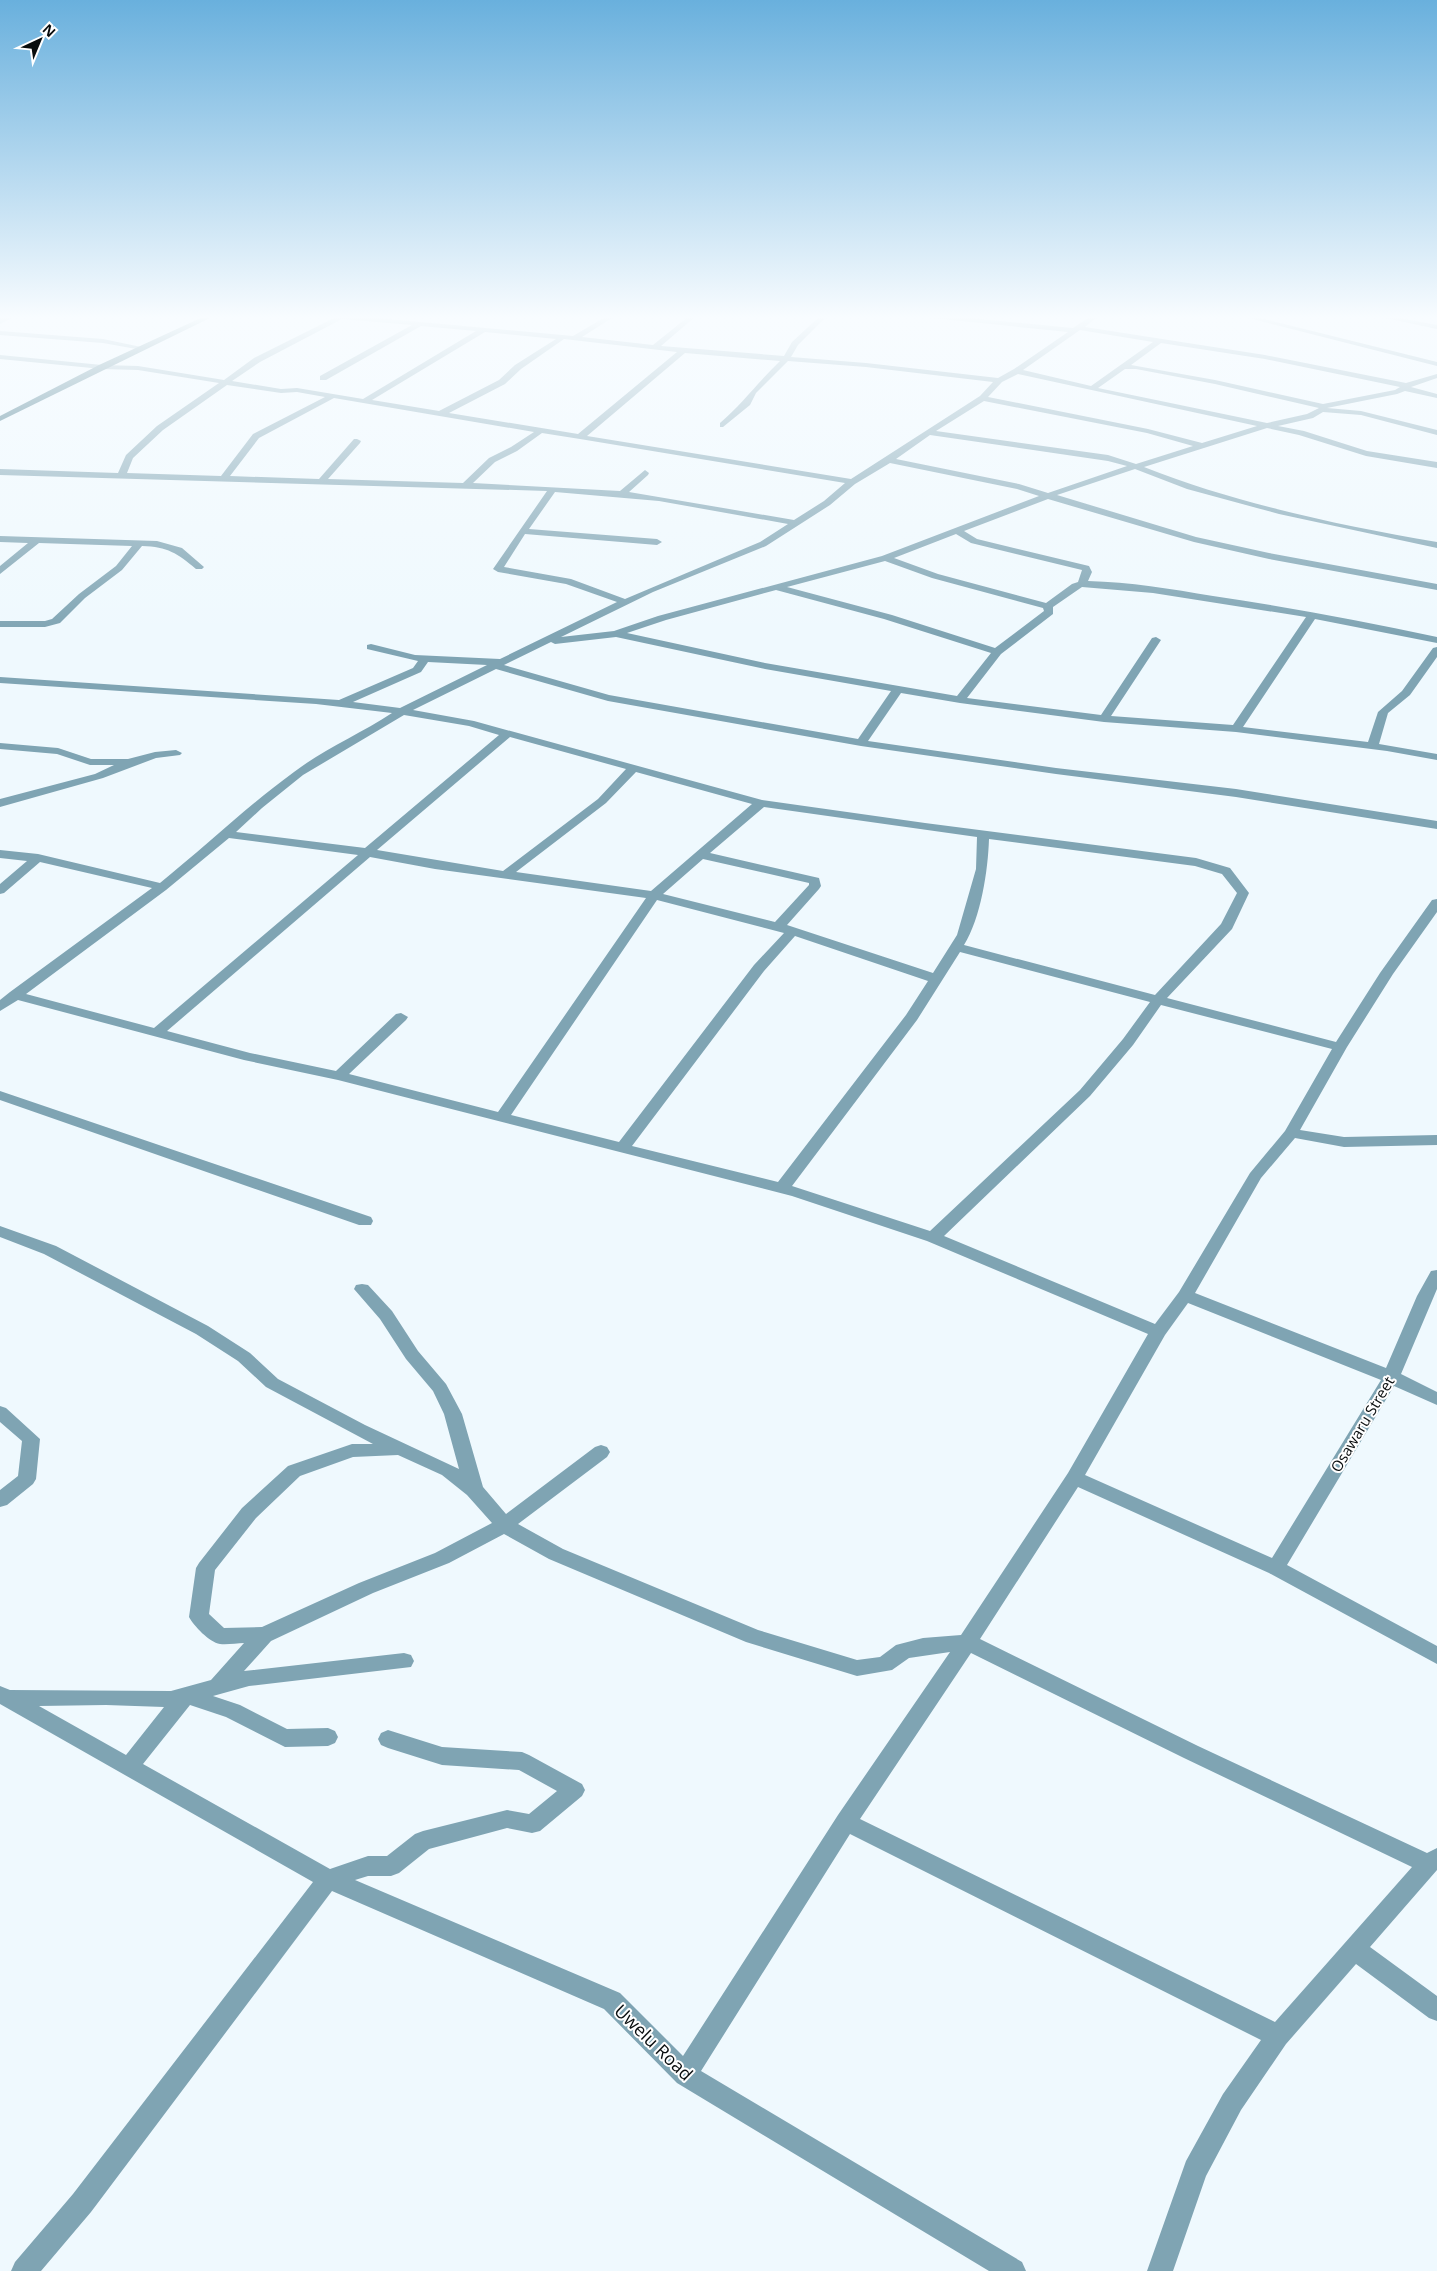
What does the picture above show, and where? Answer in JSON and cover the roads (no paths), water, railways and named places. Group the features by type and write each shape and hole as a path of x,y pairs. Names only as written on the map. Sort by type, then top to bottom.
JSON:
{"street":[{"path":"121,476 129,457 169,422"},
{"path":"223,479 256,436 283,422"},
{"path":"487,422 852,482"},
{"path":"580,437 598,422"},
{"path":"723,425 726,422"},
{"path":"0,1007 162,887 300,773 345,744 383,724 402,711 625,602 763,544 827,503 852,482 889,460 944,422"},
{"path":"1107,422 1148,430 1202,446"},
{"path":"1247,422 1301,433 1366,453 1437,465"},
{"path":"546,642 615,634 662,618 885,558 1048,495 1136,466 1284,422"},
{"path":"1395,422 1437,433"},
{"path":"464,486 492,460 514,449 540,431"},
{"path":"928,432 1108,458 1136,466 1162,478 1212,493 1385,537 1437,545"},
{"path":"321,482 356,441"},
{"path":"889,460 1048,495 1194,539 1269,556 1437,587"},
{"path":"0,472 553,489 622,494 796,523"},
{"path":"622,494 645,473"},
{"path":"553,489 498,569 568,581 625,602"},
{"path":"523,530 658,542"},
{"path":"958,531 974,541 1086,568 1087,572 1082,584"},
{"path":"0,539 163,545 179,550 199,567"},
{"path":"0,571 37,540"},
{"path":"0,624 45,624 56,621 82,596 119,568 140,543"},
{"path":"885,558 935,576 1048,606"},
{"path":"1048,606 1075,586 1082,584 1168,592 1313,615 1437,640"},
{"path":"776,588 888,617 998,652"},
{"path":"960,700 998,652 1049,612 1048,606"},
{"path":"1236,729 1313,615"},
{"path":"615,634 765,666 960,700 1104,719 1236,729 1373,746 1437,757"},
{"path":"1104,719 1156,640"},
{"path":"371,647 415,658 496,664 608,698 862,743 1056,771 1236,793 1437,826"},
{"path":"1373,746 1384,712 1406,693 1437,650"},
{"path":"340,704 417,670 425,658"},
{"path":"0,680 89,684 340,704 402,711 470,723 635,766 761,803 983,835 1196,862 1226,871 1243,893 1227,926 1157,1001 1128,1042 1085,1093 933,1237"},
{"path":"862,743 897,690"},
{"path":"156,1032 508,733"},
{"path":"0,746 58,751 90,762 132,762"},
{"path":"0,803 99,776 132,762 155,755 176,753"},
{"path":"505,874 602,801 635,766"},
{"path":"502,1117 654,895 761,803"},
{"path":"224,834 366,852 435,865 654,895 793,931 937,979"},
{"path":"782,1188 912,1017 964,935 982,869 983,835"},
{"path":"0,854 38,858 162,887"},
{"path":"701,854 815,881 815,886 778,927"},
{"path":"0,890 38,858"},
{"path":"685,2075 846,1822 968,1642 1074,1478 1158,1332 1185,1295 1255,1176 1291,1133 1340,1047 1388,973 1437,903"},
{"path":"623,1147 759,968 793,931"},
{"path":"956,948 1340,1047"},
{"path":"15,995 248,1057 339,1076 782,1188 933,1237 1158,1332"},
{"path":"339,1076 401,1017"},
{"path":"0,1095 365,1221"},
{"path":"1291,1133 1344,1142 1437,1140"},
{"path":"0,1231 50,1250 202,1330 244,1357 272,1383 359,1430 448,1470 474,1490 504,1525 556,1554 754,1636 857,1668 885,1664 904,1651 923,1646 968,1642 1190,1752 1433,1861 1278,2036 1232,2102 1195,2170 1160,2271"},
{"name":"Osawaru Street","path":"1276,1568 1391,1378 1425,1296 1437,1275"},
{"path":"362,1289 386,1315 412,1355 440,1388 452,1414 474,1490"},
{"path":"1185,1295 1391,1378 1437,1399"},
{"path":"0,1412 31,1438 27,1479 0,1500"},
{"path":"264,1635 220,1636 199,1617 206,1568 249,1513 294,1471 352,1451 402,1449"},
{"path":"218,1686 264,1635 366,1588 442,1558 504,1525 601,1452"},
{"path":"1074,1478 1276,1568 1437,1656"},
{"path":"4,1696 171,1699 249,1678 404,1662"},
{"path":"186,1695 233,1711 285,1738 328,1737"},
{"path":"129,1767 186,1695"},
{"name":"Uwelu Road","path":"4,1696 328,1879 612,2001 685,2075 1014,2271"},
{"path":"24,2271 82,2203 328,1879 368,1866 391,1866 423,1841 507,1819 532,1824 574,1790 522,1762 442,1756 388,1739"},
{"path":"846,1822 1278,2036"},
{"path":"1354,1949 1437,2010"}]}
